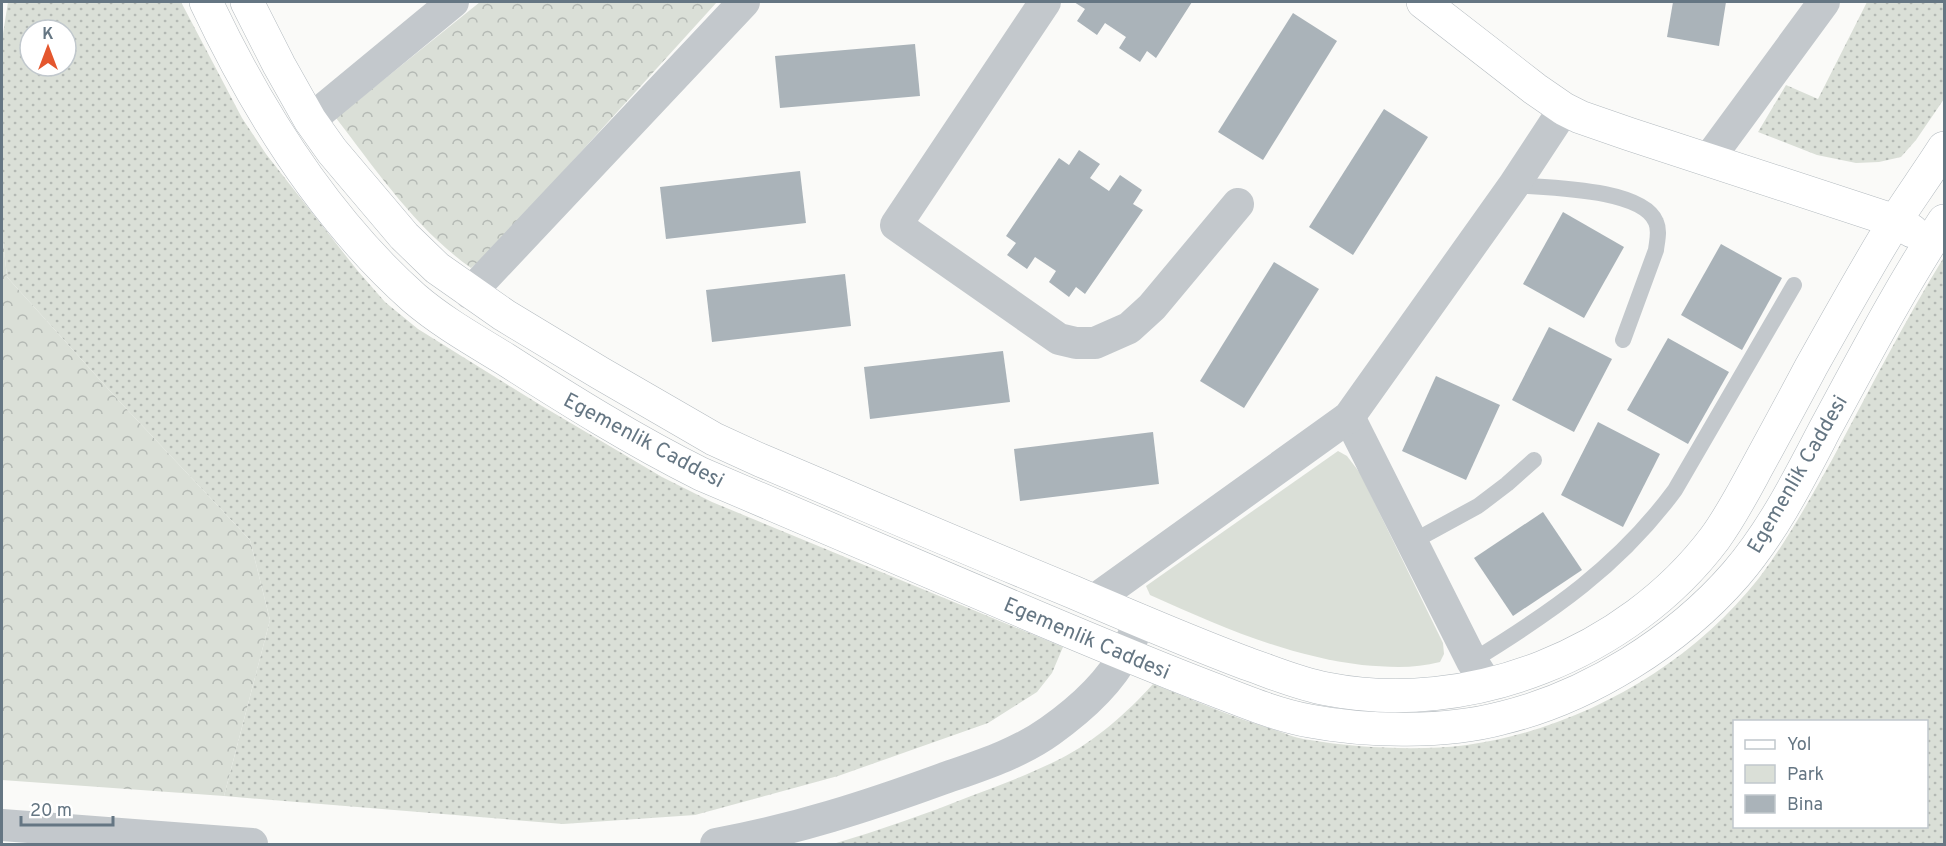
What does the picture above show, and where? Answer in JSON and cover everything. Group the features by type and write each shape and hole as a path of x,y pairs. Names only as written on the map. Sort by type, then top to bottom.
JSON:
{"main road":[{"name":"Egemenlik Caddesi","path":"206,2 227,47 257,101 333,211 376,261 436,315 573,403 661,454 701,474 1125,654 1269,711 1308,721 1372,728 1458,726 1503,718 1565,696 1617,671 1652,649 1705,606 1740,569 1762,540 1802,473 1867,352 1938,231"},
{"name":"Egemenlik Caddesi","path":"247,2 310,120 332,151 404,236 438,268 504,315 714,439 1211,650 1298,682 1325,689 1372,694 1419,694 1480,673 1545,666 1592,645 1629,622 1662,596 1690,569 1716,537 1740,499 1818,355 1895,221 1944,148"},
{"path":"1423,2 1564,109 1603,126 1895,221 1938,231"}],"street":[{"path":"310,120 453,2"},
{"path":"470,292 744,2"},
{"path":"1045,2 896,225 1059,339 1076,343 1095,343 1129,328 1152,307 1238,204"},
{"path":"1708,160 1824,2"},
{"path":"1093,601 1349,417 1514,185 1564,109"},
{"path":"1349,417 1480,673"},
{"path":"716,844 796,827 865,807 983,765 1022,748 1049,732 1074,712 1103,683 1125,654 1140,620"},
{"path":"2,825 86,838 252,844"}],"lane":[{"path":"1514,185 1606,194 1623,198 1650,213 1656,222 1658,235 1656,250 1623,340"},
{"path":"1480,673 1521,631 1612,563 1654,519 1675,490 1794,285"},
{"path":"1412,542 1478,506 1534,460"}],"green space":[{"path":"8,2 181,2 242,118 266,154 357,270 385,302 418,329 662,477 712,502 1063,647 1052,673 1037,692 988,723 838,776 695,815 563,824 224,796 270,620 250,540 120,402 7,277 2,231 2,40"},
{"path":"480,2 717,2 491,251 471,268 414,217 336,118"},
{"path":"1867,2 1944,2 1944,99 1916,140 1901,157 1879,162 1856,163 1817,155 1758,132 1786,85 1818,99"},
{"path":"2,231 7,277 120,402 250,540 270,620 224,796 2,780"},
{"path":"1944,257 1944,844 833,844 937,809 1016,779 1060,759 1086,744 1110,726 1153,684 1244,720 1301,739 1388,748 1449,747 1509,737 1550,725 1590,709 1629,689 1665,666 1700,639 1731,610 1759,578 1807,504"},
{"path":"1338,451 1347,456 1360,473 1443,643 1444,654 1440,662 1411,667 1362,665 1307,655 1254,638 1150,595 1146,586"}],"building":[{"path":"1074,2 1192,2 1156,58 1147,51 1140,62 1119,48 1126,37 1105,23 1097,35 1077,21 1085,9"},
{"path":"1673,2 1726,2 1719,46 1667,37"},
{"path":"1293,13 1337,41 1263,160 1218,132"},
{"path":"915,44 920,96 780,108 775,56"},
{"path":"1384,109 1428,137 1353,255 1309,227"},
{"path":"1079,150 1100,164 1090,178 1109,191 1120,175 1142,190 1133,204 1143,210 1085,294 1076,287 1069,297 1049,282 1056,271 1035,257 1027,269 1007,255 1016,243 1006,236 1059,158 1069,165"},
{"path":"800,171 806,223 666,239 660,187"},
{"path":"1563,212 1624,247 1584,318 1523,284"},
{"path":"1721,244 1782,278 1742,350 1681,315"},
{"path":"1274,262 1319,289 1244,408 1200,381"},
{"path":"845,274 851,326 712,342 706,290"},
{"path":"1549,327 1612,359 1574,432 1512,400"},
{"path":"1668,338 1729,372 1688,444 1627,410"},
{"path":"1003,351 1010,402 870,419 864,367"},
{"path":"1436,376 1500,405 1466,480 1402,451"},
{"path":"1598,422 1660,454 1623,527 1561,495"},
{"path":"1153,432 1159,484 1020,501 1014,449"},
{"path":"1543,512 1582,570 1513,616 1474,558"}]}
